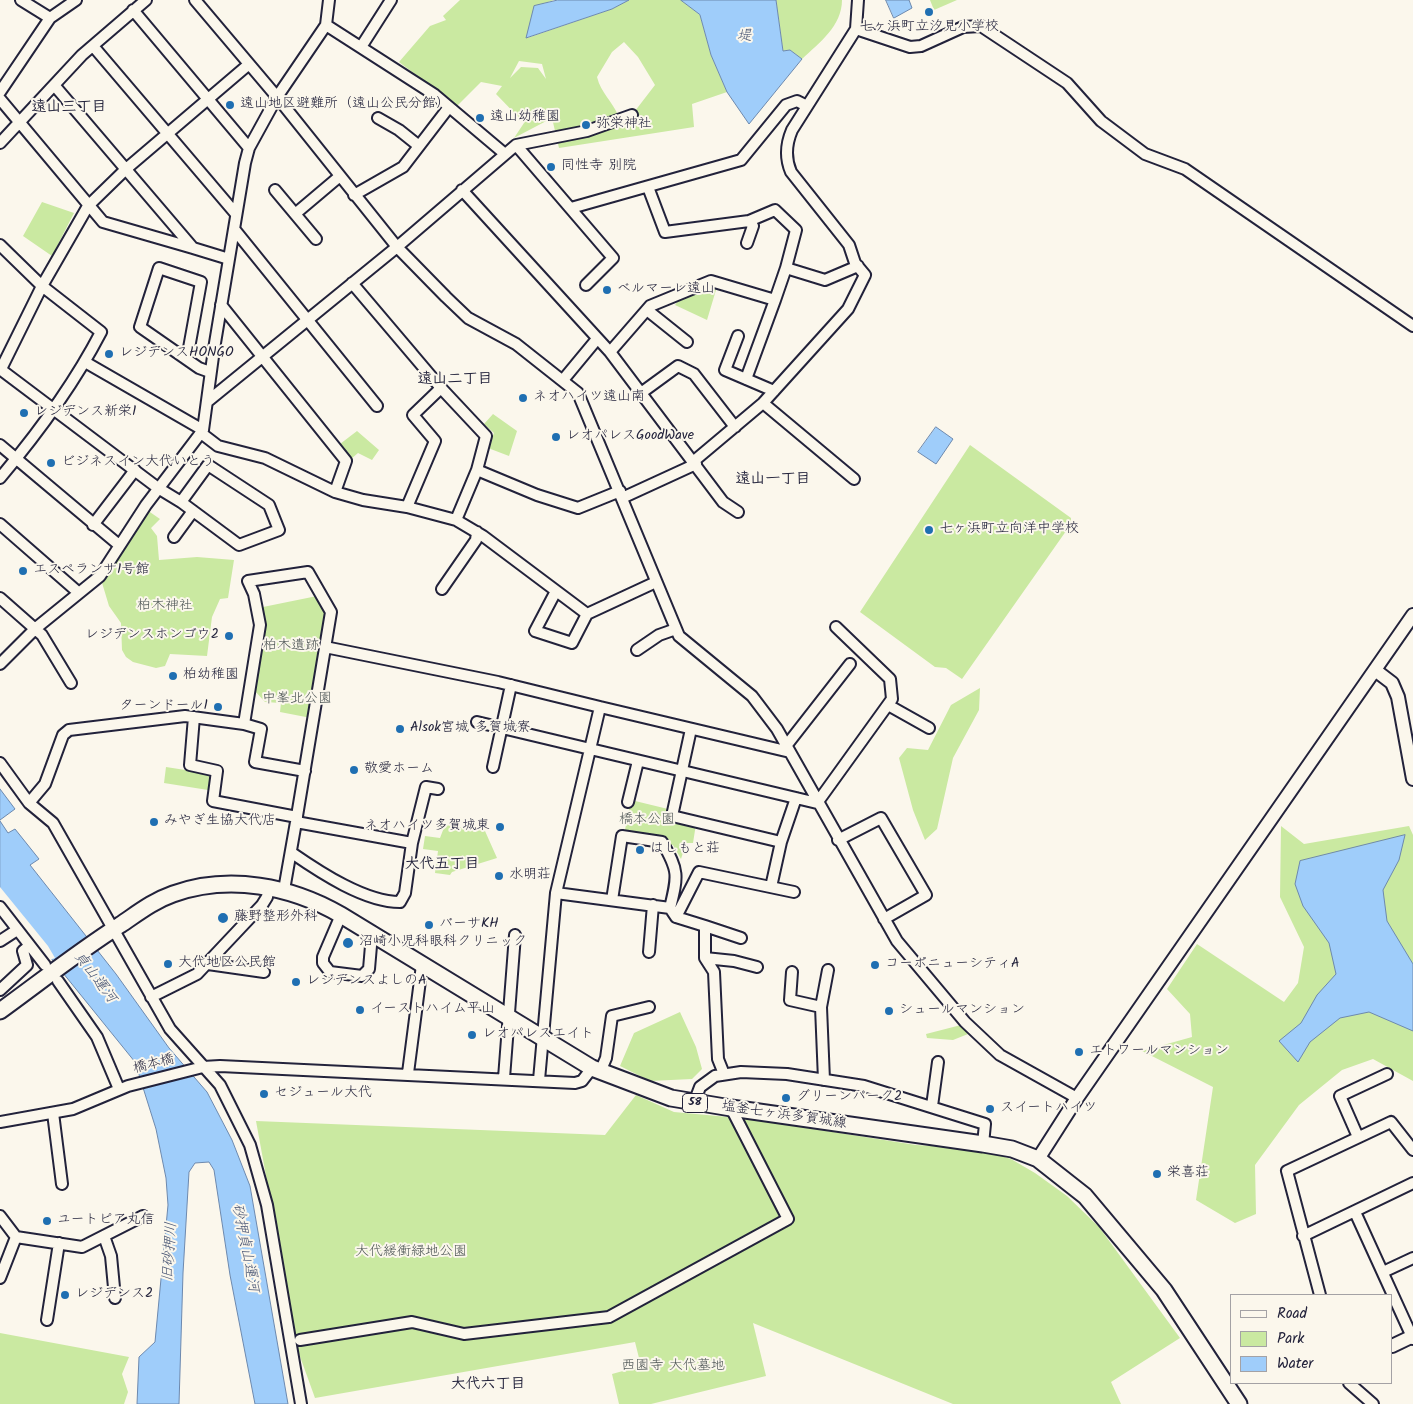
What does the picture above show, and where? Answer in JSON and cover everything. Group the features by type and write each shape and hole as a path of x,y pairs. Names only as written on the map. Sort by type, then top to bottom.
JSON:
{"main road":[{"name":"塩釜七ヶ浜多賀城線","path":"53,972 148,906 185,890 225,885 269,887 308,898 341,915 596,1070 671,1098 694,1103 1012,1149 1038,1159 1085,1196 1160,1285 1238,1404"},
{"name":"58","path":"0,1011 53,972"}],"street":[{"path":"21,0 50,18"},
{"path":"0,92 50,18 76,0"},
{"path":"0,143 54,84 93,46 146,0"},
{"path":"195,0 277,97 397,247 468,318 516,344 578,393 583,401 679,636 752,696 777,729 817,803 897,941 984,1042 1000,1056 1077,1098"},
{"path":"0,664 36,628 100,576 158,488 202,431 228,259 249,148 277,97 326,25 329,0"},
{"path":"361,47 391,0"},
{"path":"477,470 537,495 578,508 621,495 695,462 763,404 848,309 864,275 849,245 791,172 786,161 788,139 856,29 858,0"},
{"path":"133,10 249,148"},
{"path":"326,25 435,95 505,154"},
{"path":"856,29 910,47 920,46 963,27 981,26 1067,83 1101,121 1145,154 1185,169 1413,326"},
{"path":"93,46 236,214"},
{"path":"181,502 208,464 269,505 279,530 239,545 181,502 158,488 0,369 42,286 88,206 126,169 248,65"},
{"path":"54,84 193,248"},
{"path":"0,99 103,222 228,259"},
{"path":"571,208 741,160 786,105 797,101 807,106"},
{"path":"354,195 403,167 449,107"},
{"path":"208,401 397,247 516,145 587,131 632,115"},
{"path":"378,118 399,130 418,146"},
{"path":"516,145 613,258 586,285"},
{"path":"295,214 340,176"},
{"path":"648,187 665,232 749,221 775,210 796,230 786,268 746,379"},
{"path":"275,190 316,239"},
{"path":"462,190 610,352 695,462 723,502 738,512"},
{"path":"747,243 753,226 749,221"},
{"path":"234,229 377,406"},
{"path":"0,246 42,286 101,332 85,362 53,409 0,478"},
{"path":"786,268 825,280 858,266"},
{"path":"187,359 201,282 159,268 140,327 200,368 210,372"},
{"path":"610,352 650,306 710,281 775,300"},
{"path":"352,283 441,388 486,436 477,470 456,520"},
{"path":"222,305 346,461 335,492"},
{"path":"647,310 687,342"},
{"path":"738,336 725,370 774,391"},
{"path":"563,380 597,339"},
{"path":"85,362 202,431 218,446 265,458 335,492 408,506 456,520 477,532 587,614"},
{"path":"641,393 678,366 694,374 735,427"},
{"path":"408,506 434,441 413,415 441,388"},
{"path":"763,404 854,479"},
{"path":"0,445 120,546"},
{"path":"93,525 135,470"},
{"path":"174,537 193,511"},
{"path":"0,524 79,593"},
{"path":"442,589 476,540 477,532"},
{"path":"244,724 260,625 254,594 248,582 308,572 331,612 292,853 284,890"},
{"path":"556,591 535,632 572,644 587,614 656,582"},
{"path":"0,598 36,628 71,683"},
{"path":"1038,1159 1077,1098 1413,615"},
{"path":"817,803 892,699 890,679 836,627"},
{"path":"637,650 659,635 676,629"},
{"path":"325,647 511,685 691,729 788,749"},
{"path":"788,749 850,664"},
{"path":"1375,670 1392,683 1398,697 1413,779"},
{"path":"493,767 511,685"},
{"path":"888,705 929,728"},
{"path":"540,1080 556,893 600,707"},
{"path":"28,803 44,784 63,735 69,730 131,721 185,716 244,724 260,729 255,762 305,771"},
{"path":"194,717 190,764 216,771 213,801 412,844"},
{"path":"478,722 817,803"},
{"path":"691,729 672,816 781,842"},
{"path":"628,802 638,761"},
{"path":"0,763 28,803 53,824 170,1029 220,1085 228,1098 250,1145 262,1182 301,1404"},
{"path":"292,853 316,870 364,893 386,902 400,902 406,893 412,844 426,787 438,789"},
{"path":"771,887 781,842 796,798"},
{"path":"838,840 881,818 926,896 884,919"},
{"path":"612,900 622,836 662,842 675,865 676,876 670,908 676,917 741,938"},
{"path":"676,917 699,872 794,892"},
{"path":"151,997 196,974 208,964 262,905 267,898 269,887"},
{"path":"556,893 670,908"},
{"path":"649,952 653,906"},
{"path":"0,907 29,946 53,972 97,1036 124,1088"},
{"path":"341,915 323,957 323,963 330,972 362,976 369,969 372,934"},
{"path":"705,926 705,958 714,972 718,1059 724,1074"},
{"path":"0,940 17,930"},
{"path":"504,1078 514,935"},
{"path":"0,990 27,965 23,951 29,946"},
{"path":"705,958 734,961 757,967"},
{"path":"208,964 264,972"},
{"path":"408,1073 422,965"},
{"path":"824,1080 821,1007 828,970"},
{"path":"792,972 790,1000 821,1007"},
{"path":"596,1070 606,1058 612,1016 649,1006"},
{"path":"932,1106 939,1063"},
{"name":"橋本橋","path":"0,1122 73,1109 124,1088 204,1067 220,1066 582,1081 596,1070"},
{"path":"694,1103 700,1087 715,1076 740,1072 786,1074 864,1086 986,1124 982,1144"},
{"path":"1358,1136 1340,1096 1387,1074"},
{"path":"300,1340 412,1322 464,1334 609,1318 788,1219 731,1108"},
{"path":"52,1113 62,1184"},
{"path":"1320,1294 1287,1171 1391,1122 1413,1150"},
{"path":"1303,1236 1413,1183"},
{"path":"1355,1212 1413,1337 1393,1346"},
{"path":"0,1216 16,1237 82,1247 143,1216"},
{"path":"104,1236 111,1256 115,1298"},
{"path":"0,1278 16,1237"},
{"path":"47,1320 58,1243"},
{"path":"1383,1272 1413,1258"},
{"path":"1350,1384 1373,1404"}],"green space":[{"path":"460,0 554,0 534,7 527,38 612,9 629,0 681,0 700,15 711,55 727,92 692,104 694,127 559,148 552,118 514,138 524,123 496,94 502,86 481,82 457,106 399,62 430,26 446,20 443,16","holes":["624,42 638,57 655,85 635,111 618,115 601,88 597,77 612,52","519,61 542,64 546,79 538,68 521,67 510,78"]},
{"path":"776,0 842,0 841,9 834,26 802,59 790,50 783,51"},
{"path":"930,0 957,0 934,10"},
{"path":"42,202 74,213 52,256 23,236"},
{"path":"712,286 716,290 707,320 675,305 678,301"},
{"path":"493,414 517,431 509,456 488,448 494,433 484,424"},
{"path":"357,431 379,450 372,460 358,453 351,459 340,444"},
{"path":"970,445 1071,518 1071,524 962,679 946,668 935,667 860,612"},
{"name":"柏木神社","path":"144,508 160,519 151,528 157,536 159,560 197,557 234,560 228,598 220,599 212,617 207,656 170,654 165,666 156,668 133,662 126,657 122,650 121,623 109,606 100,576"},
{"name":"柏木遺跡","path":"317,596 327,614 311,718 280,712 281,703 265,702 254,690 265,626 263,607"},
{"path":"980,688 979,710 953,758 937,829 925,840 913,810 899,758 907,748 928,750 951,705"},
{"path":"166,767 211,774 208,790 164,783"},
{"name":"橋本公園","path":"631,800 668,809 667,815 696,824 693,843 686,843 681,859 673,845 624,835"},
{"path":"445,825 485,831 497,858 452,872 450,875 435,873 438,851 423,849 425,836 440,838"},
{"path":"1281,826 1304,844 1409,826 1413,835 1413,1081 1373,1059 1342,1070 1299,1105 1255,1165 1256,1214 1235,1223 1196,1200 1213,1087 1142,1051 1192,1037 1190,1014 1167,989 1197,944 1284,1002 1298,983 1304,947 1280,897"},
{"path":"680,1012 696,1047 702,1069 692,1079 650,1081 620,1066 634,1033"},
{"path":"961,1025 968,1034 953,1040 927,1038 926,1034"},
{"name":"大代緩衝緑地公園","path":"636,1095 674,1112 750,1119 916,1145 979,1149 1011,1159 1035,1173 1067,1196 1099,1227 1180,1338 1111,1382 1121,1404 953,1404 753,1323 766,1376 651,1404 619,1404 612,1374 641,1366 635,1342 315,1398 298,1351 256,1121 605,1135"},
{"path":"0,1333 129,1357 122,1374 128,1392 124,1404 0,1404"}],"water":[{"path":"558,0 629,0 612,9 526,38 534,6"},
{"name":"堤","path":"681,0 776,0 783,51 790,50 802,59 749,124 727,92 711,55 700,15"},
{"path":"886,0 909,0 912,8 894,18"},
{"path":"936,427 953,439 936,464 918,452"},
{"path":"0,789 15,809 0,820"},
{"path":"0,821 8,833 15,829 39,859 30,865 116,974 169,1048 207,1092 232,1140 250,1186 288,1404 255,1404 230,1275 214,1170 209,1162 195,1163 189,1172 183,1273 179,1404 137,1404 139,1357 155,1342 168,1205 166,1178 156,1129 135,1062 46,952 0,891"},
{"path":"1405,835 1399,860 1383,890 1387,921 1413,964 1413,1031 1369,1012 1340,1018 1310,1042 1298,1062 1279,1041 1301,1023 1317,995 1336,974 1329,943 1303,906 1295,884 1300,861"}],"pier":[{"path":"0,887 48,946 55,958 49,960 44,954 0,896"}],"place":[{"name":"七ヶ浜町立汐見小学校","path":"929,12"},
{"name":"遠山地区避難所（遠山公民分館）","path":"230,105"},
{"name":"遠山幼稚園","path":"480,118"},
{"name":"弥栄神社","path":"586,125"},
{"name":"同性寺 別院","path":"551,167"},
{"name":"ベルマーレ遠山","path":"607,290"},
{"name":"レジデンスHONGO","path":"109,354"},
{"name":"ネオハイツ遠山南","path":"523,398"},
{"name":"レジデンス新栄1","path":"24,413"},
{"name":"レオパレスGoodWave","path":"556,437"},
{"name":"ビジネスイン大代いとう","path":"51,463"},
{"name":"七ヶ浜町立向洋中学校","path":"929,530"},
{"name":"エスペランサ1号館","path":"23,571"},
{"name":"レジデンスホンゴウ2","path":"229,636"},
{"name":"柏幼稚園","path":"173,676"},
{"name":"ターンドール1","path":"218,707"},
{"name":"Alsok宮城 多賀城寮","path":"400,729"},
{"name":"敬愛ホーム","path":"354,770"},
{"name":"みやぎ生協大代店","path":"154,822"},
{"name":"ネオハイツ多賀城東","path":"500,827"},
{"name":"はしもと荘","path":"640,850"},
{"name":"水明荘","path":"499,876"},
{"name":"藤野整形外科","path":"223,918"},
{"name":"バーサKH","path":"429,925"},
{"name":"沼崎小児科眼科クリニック","path":"348,943"},
{"name":"大代地区公民館","path":"168,964"},
{"name":"コーポニューシティA","path":"875,965"},
{"name":"レジデンスよしのA","path":"296,982"},
{"name":"イーストハイム平山","path":"360,1010"},
{"name":"シュールマンション","path":"889,1011"},
{"name":"レオパレスエイト","path":"472,1035"},
{"name":"エトワールマンション","path":"1079,1052"},
{"name":"セジュール大代","path":"264,1094"},
{"name":"グリーンパーク2","path":"786,1098"},
{"name":"スイートハイツ","path":"990,1109"},
{"name":"栄喜荘","path":"1157,1174"},
{"name":"ユートピア丸信","path":"47,1221"},
{"name":"レジデンス2","path":"65,1295"}],"district":[{"name":"遠山三丁目","path":"69,108"},
{"name":"遠山二丁目","path":"455,380"},
{"name":"遠山一丁目","path":"773,480"},
{"name":"大代五丁目","path":"442,865"},
{"name":"大代六丁目","path":"488,1385"}],"park label":[{"name":"中峯北公園","path":"297,700"},
{"name":"西園寺 大代墓地","path":"673,1367"}],"water label":[{"name":"貞山運河","path":"94,978"},
{"name":"砂押貞山運河","path":"244,1248"},
{"name":"旧砂押川","path":"171,1252"}]}
